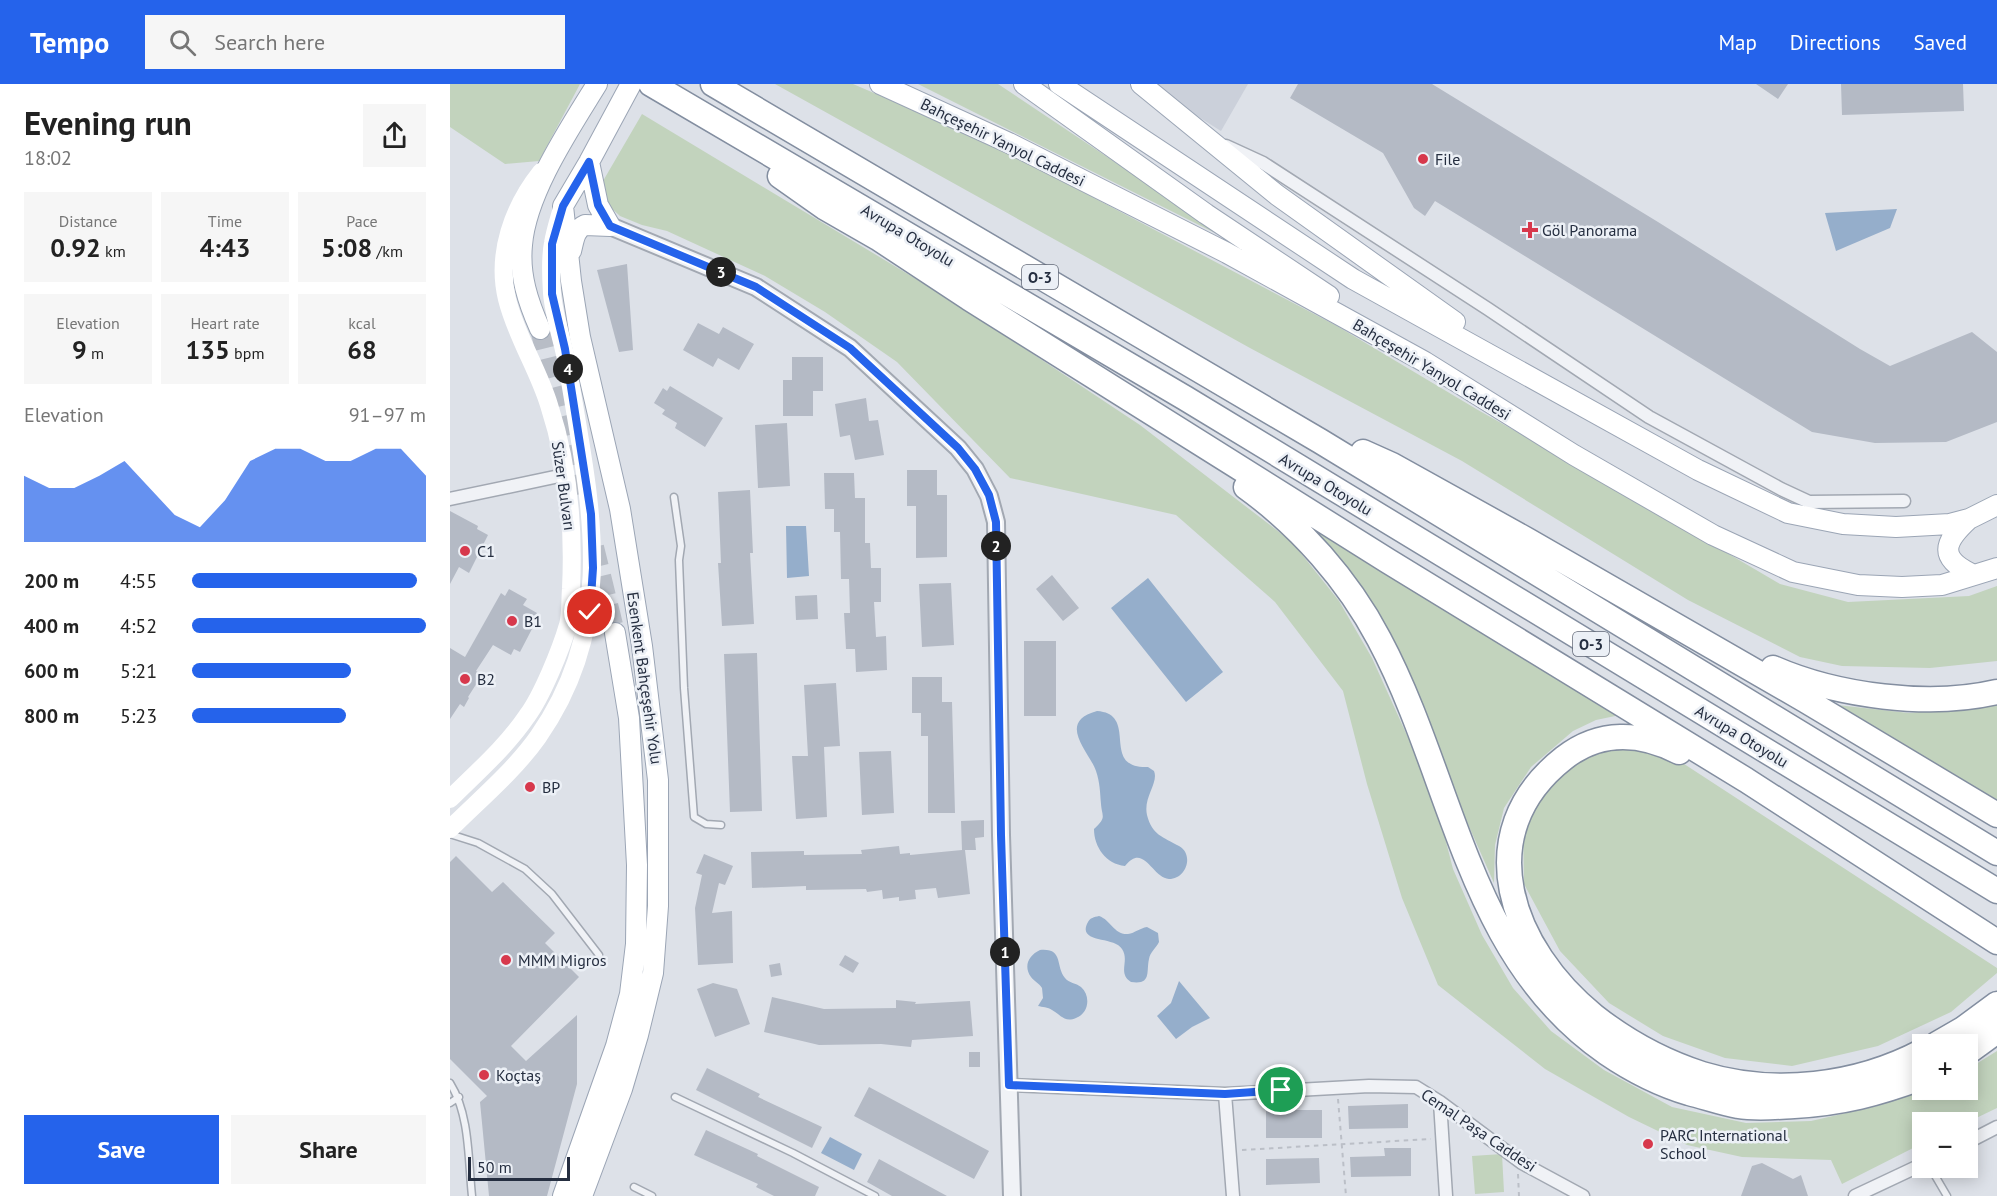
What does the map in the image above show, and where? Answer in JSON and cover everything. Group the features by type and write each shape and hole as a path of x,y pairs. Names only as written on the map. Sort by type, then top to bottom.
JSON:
{"highway":[{"name":"Avrupa Otoyolu","path":"651,84 1185,398 1997,891"},
{"name":"Avrupa Otoyolu","path":"713,84 1320,441 1997,853"},
{"path":"727,129 787,182 824,207 878,237 969,298 1388,561 1667,730 1995,941"},
{"path":"1173,426 1202,456 1258,496 1285,519 1338,576 1360,608 1378,638 1415,716 1467,861 1488,909 1522,967 1541,993 1567,1021 1595,1045 1643,1075 1678,1090 1739,1106 1829,1104 1884,1092 1912,1081"},
{"path":"1320,441 1348,447 1383,461 1527,540 1997,814"},
{"path":"1610,589 1645,601 1757,661 1817,685 1849,692 1909,698 1957,697 1997,692"},
{"path":"1772,798 1753,793 1650,739 1631,736 1609,738 1586,744 1568,754 1542,776 1529,793 1513,828 1508,855 1509,885 1517,914 1527,935 1554,975 1593,1015 1641,1049 1704,1074 1746,1083 1790,1085 1831,1083 1876,1072 1912,1057"},
{"path":"1954,1034 1997,1004"},
{"path":"1978,1045 1997,1031"}],"main road":[{"path":"540,329 528,302 523,277 522,244 532,203 557,150 597,84"},
{"path":"563,206 631,84"},
{"name":"Bahçeşehir Yanyol Caddesi","path":"880,84 1019,148 1227,253 1425,362 1574,455 1703,530 1793,572 1858,585 1902,587 1942,585 1997,568"},
{"path":"1024,84 1206,214 1297,273 1425,362"},
{"path":"1059,84 1353,279 1525,372 1698,470 1788,513 1843,524 1896,526 1950,524 1969,519 1997,505"},
{"path":"1141,84 1277,195 1525,372"},
{"name":"Süzer Bulvarı","path":"450,799 488,762 528,716 552,668 568,623 572,570 571,518 564,475 550,407 507,299 504,273 506,243 526,190 557,150"},
{"path":"589,162 598,205 610,226"},
{"name":"Süzer Bulvarı","path":"450,830 537,739 562,699 578,660 590,612 593,568 591,514 565,349 552,294 552,244 563,206"},
{"name":"Esenkent Bahçeşehir Yolu","path":"563,206 580,337 620,509 642,646 658,780 658,906 653,973 622,1089 582,1196"},
{"path":"569,259 575,234 581,226 610,226"},
{"path":"1969,519 1952,534 1948,547 1951,558 1959,567 1974,575"},
{"name":"Esenkent Bahçeşehir Yolu","path":"563,1196 616,1046 630,994 636,944 637,865 633,774 629,718 615,633"}],"street":[{"path":"1205,136 1263,163 1649,417 1781,489 1809,501 1904,501"},
{"path":"610,226 756,287 850,348 958,448 975,469 989,495 996,522 1001,823 1012,1196"},
{"path":"450,499 564,475"},
{"name":"Cemal Paşa Caddesi","path":"1009,1085 1225,1094 1369,1086 1416,1087 1518,1160 1583,1196"},
{"path":"1225,1094 1233,1196"},
{"path":"1440,1102 1446,1196"},
{"path":"1978,1137 1997,1127"},
{"path":"1855,1196 1912,1169"}],"lane":[{"path":"674,497 681,546 679,560 684,688 694,817 706,824 721,825"},
{"path":"450,834 478,843 525,868 552,894 599,955"},
{"path":"451,1086 459,1097 464,1121 472,1196"},
{"path":"450,1103 459,1097"},
{"path":"675,1097 793,1153 874,1196"},
{"path":"1936,1178 1947,1196"},
{"path":"634,1187 652,1196"}],"path":[{"path":"1337,1088 1346,1196"},
{"path":"1230,1151 1443,1139"},
{"path":"1518,1160 1519,1196"}],"shaded area":[{"path":"1146,84 1248,84 1221,131"}],"green space":[{"path":"450,84 580,84 539,161 505,164 450,127"},
{"path":"775,84 853,84 986,141 1337,326 1780,584 1848,602 1969,596 1997,586 1997,661 1930,668 1842,666 1800,657 1688,600 1462,461 1250,348"},
{"path":"918,84 998,84 1239,245"},
{"path":"642,114 956,303 1140,425 1292,542 1339,601 1372,658 1434,795 1453,869 1482,935 1513,988 1551,1031 1604,1070 1672,1107 1746,1123 1811,1121 1877,1106 1912,1094 1912,1100 1978,1100 1978,1063 1997,1051 1997,1108 1978,1117 1978,1112 1912,1112 1912,1149 1842,1184 1831,1160 1742,1157 1687,1145 1629,1117 1545,1069 1438,985 1402,898 1367,784 1343,691 1275,602 1176,515 1010,478 897,362 825,312 765,276 667,231 642,225 620,216 608,205 603,181"},
{"path":"1314,530 1620,715 1596,720 1573,731 1531,767 1504,808 1495,845 1494,883 1448,779 1416,688 1381,622"},
{"path":"1828,704 1909,713 1997,705 1997,803"},
{"path":"1618,747 1649,748 1678,760 1997,968 1997,973 1951,1012 1878,1046 1792,1066 1725,1058 1663,1036 1609,1003 1560,951 1524,884 1523,827 1545,792 1569,767 1589,754"},
{"path":"1502,1154 1504,1192 1475,1194 1472,1156"}],"water":[{"path":"1897,209 1890,228 1836,251 1825,213"},
{"path":"786,526 806,526 809,576 787,578"},
{"path":"1148,578 1223,672 1186,702 1111,608"},
{"path":"1097,711 1110,714 1116,721 1125,760 1154,771 1155,776 1146,808 1147,815 1155,831 1184,850 1186,866 1184,871 1175,878 1163,877 1143,859 1132,860 1125,866 1118,865 1102,854 1096,842 1094,829 1103,817 1099,784 1096,771 1082,746 1077,730 1079,722 1085,716"},
{"path":"1099,916 1123,934 1147,927 1158,933 1159,942 1150,957 1145,979 1131,982 1125,975 1125,958 1122,949 1112,942 1087,934 1089,921"},
{"path":"1040,950 1053,952 1065,978 1084,991 1087,1004 1080,1016 1068,1019 1050,1009 1038,1006 1043,998 1042,988 1031,977 1027,965 1030,958"},
{"path":"1179,981 1210,1018 1192,1027 1176,1039 1157,1016 1171,1003"},
{"path":"830,1137 862,1154 854,1170 821,1153"}],"building":[{"path":"1298,84 1432,84 1890,366 1972,332 1997,352 1997,422 1946,442 1875,443 1812,432 1435,201 1425,216 1414,208 1383,153 1290,98"},
{"path":"1756,84 1788,84 1778,99"},
{"path":"1841,84 1963,84 1964,111 1842,115"},
{"path":"627,264 633,350 619,352 597,270"},
{"path":"698,323 719,334 723,327 754,344 739,370 718,358 713,367 683,350"},
{"path":"792,357 823,357 823,391 813,391 813,416 783,416 783,380 792,380"},
{"path":"670,386 723,418 705,447 675,428 677,423 662,414 665,410 654,403 663,388 667,391"},
{"path":"866,398 869,421 878,420 884,455 855,460 850,435 840,437 835,404"},
{"path":"787,423 790,486 758,488 755,425"},
{"path":"907,470 937,470 937,495 947,495 947,557 916,558 916,506 907,506"},
{"path":"824,473 854,473 855,498 865,498 865,543 870,543 871,568 881,568 881,602 874,602 876,637 886,636 887,670 856,672 855,649 846,649 844,613 850,613 849,579 841,579 840,532 834,532 834,509 825,509"},
{"path":"750,490 753,553 750,553 754,624 722,626 718,563 721,563 718,492"},
{"name":"C1","path":"450,511 478,526 477,529 488,535 469,573 459,567 450,584"},
{"path":"1052,575 1079,608 1063,621 1036,589"},
{"path":"951,583 954,645 922,647 919,584"},
{"path":"509,589 527,599 523,605 537,613 530,624 533,627 520,652 514,649 511,655 493,645 476,671 482,675 464,707 460,704 450,719 450,648 465,657 501,593 505,596"},
{"path":"817,595 818,619 796,620 795,596"},
{"path":"1024,641 1056,641 1056,716 1024,716"},
{"path":"757,653 762,811 730,812 724,654"},
{"path":"912,677 942,677 942,702 952,702 955,813 928,813 928,736 921,736 921,713 912,713"},
{"path":"836,683 840,746 824,747 827,817 796,819 792,756 808,756 804,685"},
{"path":"891,751 894,813 862,815 859,752"},
{"path":"984,820 984,837 975,838 976,850 965,850 970,894 938,898 936,888 915,890 916,899 899,901 899,897 883,899 882,890 867,892 866,889 806,890 806,886 752,888 751,852 804,851 804,855 862,854 861,850 899,846 900,854 910,853 910,855 962,850 961,821"},
{"path":"704,854 733,866 725,885 719,883 712,913 732,911 733,963 698,965 695,908 702,875 696,873"},
{"name":"MMM Migros","path":"456,856 492,892 503,882 555,933 545,943 579,977 511,1046 526,1061 577,1015 577,1084 547,1196 489,1196 480,1102 487,1096 450,1059 450,862"},
{"path":"845,955 859,963 853,973 839,965"},
{"path":"780,963 782,975 771,977 769,965"},
{"path":"713,983 737,989 750,1024 715,1037 697,989"},
{"path":"772,997 824,1009 896,1008 896,1000 916,1002 915,1004 970,1001 973,1036 912,1040 911,1047 881,1044 819,1045 764,1032"},
{"path":"969,1052 980,1052 980,1067 969,1067"},
{"path":"707,1068 760,1094 758,1097 822,1127 812,1148 696,1090"},
{"path":"869,1087 989,1151 974,1179 854,1116"},
{"path":"1408,1104 1408,1128 1349,1129 1348,1106"},
{"path":"1266,1110 1322,1110 1322,1138 1266,1138"},
{"path":"706,1130 758,1154 757,1156 819,1187 815,1196 774,1196 756,1187 758,1184 694,1155"},
{"path":"1384,1148 1411,1148 1411,1176 1351,1177 1350,1157 1385,1156"},
{"path":"1319,1158 1320,1183 1266,1185 1266,1159"},
{"path":"879,1159 947,1196 892,1196 867,1182"},
{"path":"1762,1163 1793,1179 1801,1175 1808,1196 1741,1196 1752,1166"}],"tunnel":[{"path":"540,329 583,501"},
{"path":"594,547 615,633"}],"place":[{"name":"File","path":"1423,159"},
{"name":"Göl Panorama","path":"1530,230"},
{"name":"C1","path":"465,551"},
{"name":"B1","path":"512,621"},
{"name":"B2","path":"465,679"},
{"name":"BP","path":"530,787"},
{"name":"MMM Migros","path":"506,960"},
{"name":"Koçtaş","path":"484,1075"},
{"name":"PARC International School","path":"1648,1144"}],"route":[{"path":"590,612 593,568 591,514 565,349 552,294 552,244 563,206 589,162 598,205 610,226 756,287 850,348 958,448 975,469 989,495 996,522 1001,835 1009,1085 1225,1094 1281,1090"}]}
